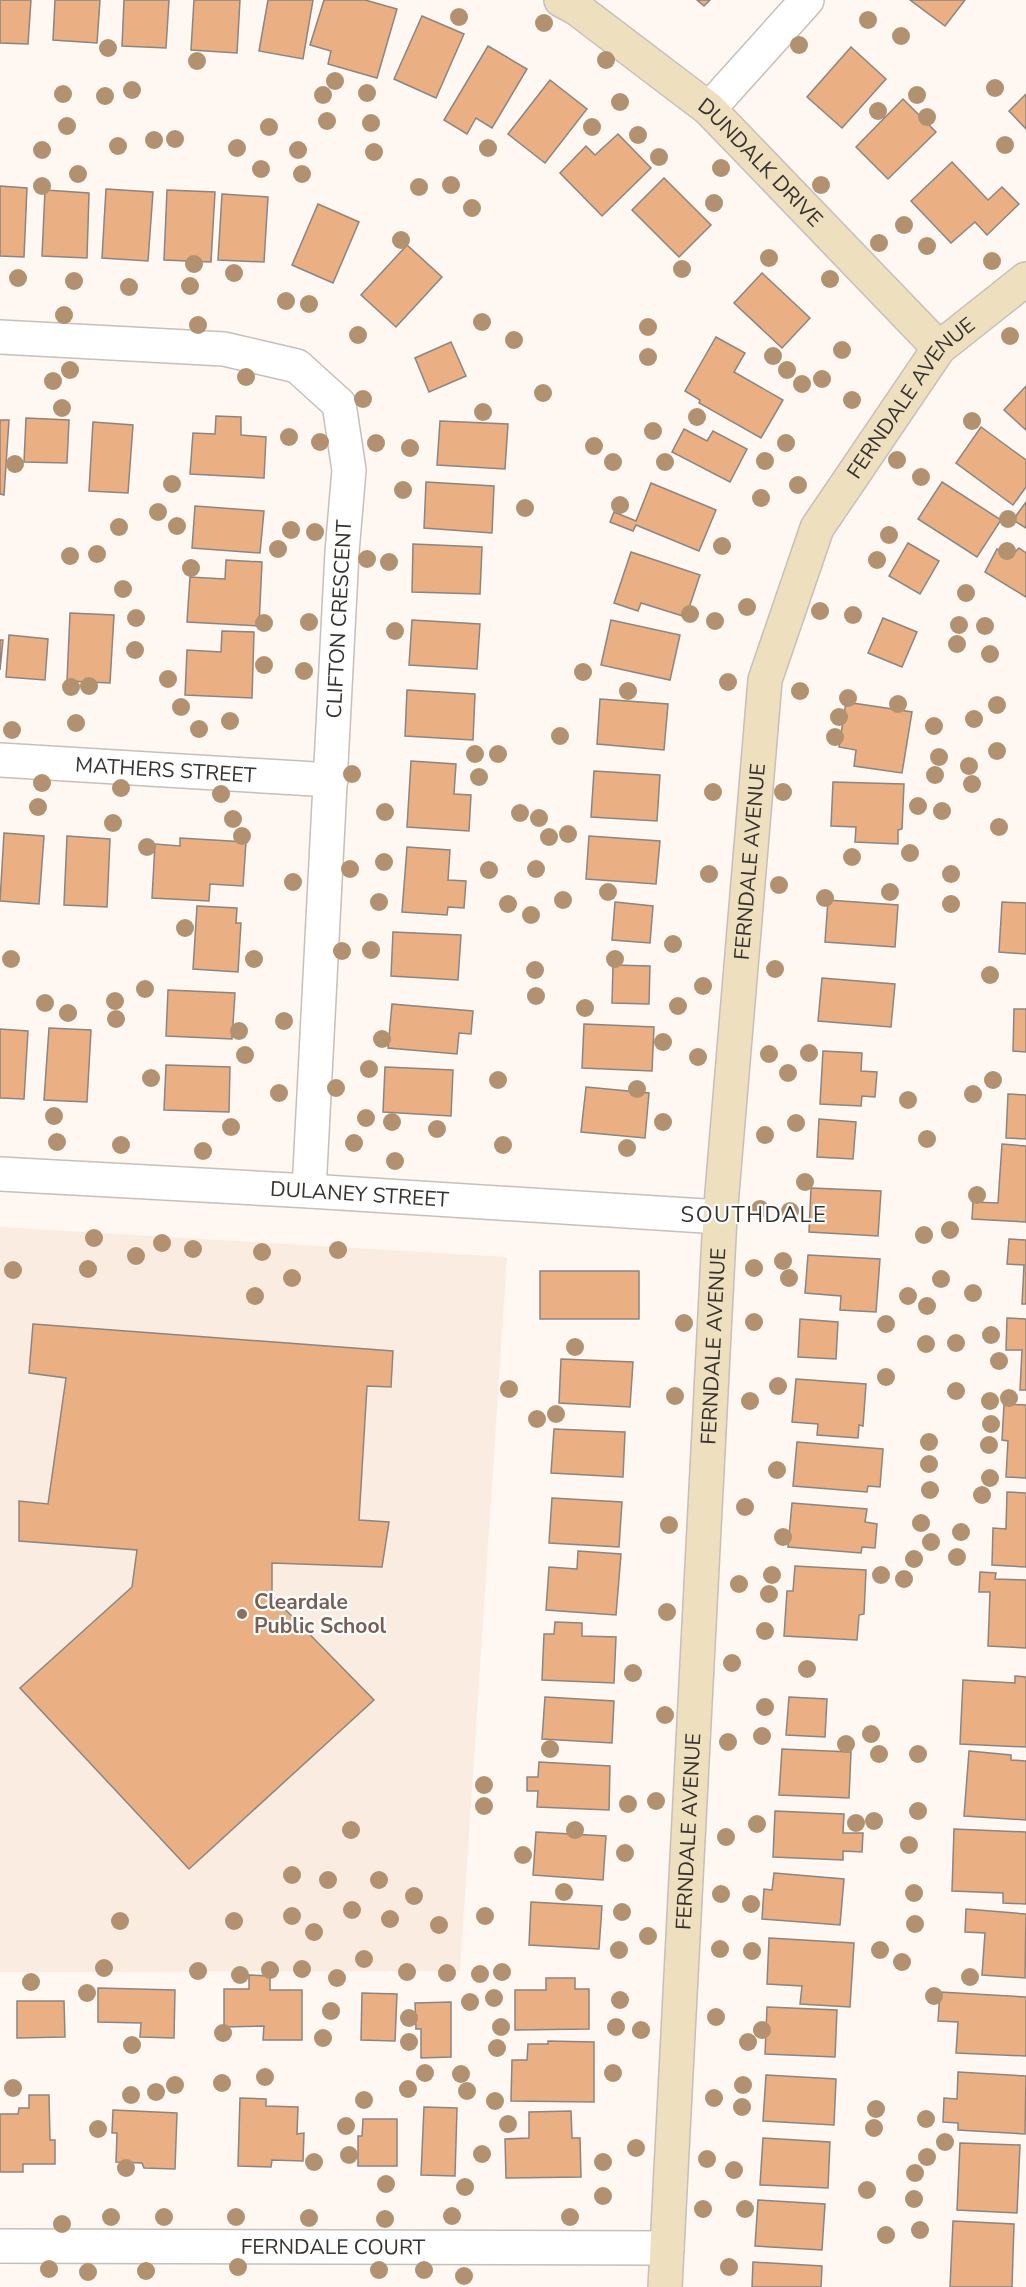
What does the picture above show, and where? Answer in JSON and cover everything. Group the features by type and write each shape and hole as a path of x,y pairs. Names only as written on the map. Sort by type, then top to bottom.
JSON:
{"street":[{"name":"DUNDALK DRIVE","path":"561,0 576,8 709,109 939,348"},
{"path":"709,109 807,0"},
{"name":"FERNDALE AVENUE","path":"665,2287 720,1217 765,680 817,528 939,348 1026,279"},
{"name":"CLIFTON CRESCENT","path":"0,337 224,350 297,366 339,404 349,470 342,552 309,1191"},
{"name":"MATHERS STREET","path":"0,760 331,780"},
{"name":"DULANEY STREET","path":"0,1174 720,1217"},
{"name":"FERNDALE COURT","path":"0,2246 667,2248"}],"shaded area":[{"name":"Cleardale Public School","path":"0,1227 507,1257 460,1971 0,1972"}],"building":[{"path":"0,0 31,0 28,44 0,43"},
{"path":"55,0 100,0 97,43 53,40"},
{"path":"124,0 169,0 166,48 122,46"},
{"path":"194,0 240,0 237,53 191,50"},
{"path":"268,0 313,0 303,59 259,51"},
{"path":"324,0 365,0 397,9 377,78 328,64 331,51 310,45"},
{"path":"697,0 710,0 704,6"},
{"path":"910,0 965,0 945,26"},
{"path":"422,16 464,34 436,98 394,79"},
{"path":"488,46 527,69 492,128 476,118 467,134 444,120"},
{"path":"851,47 886,79 842,128 807,97"},
{"path":"550,80 587,109 545,163 508,134"},
{"path":"1026,94 1026,129 1009,111"},
{"path":"903,99 936,132 888,179 856,147"},
{"path":"618,134 651,168 602,216 560,173 586,146 595,155"},
{"path":"952,162 988,200 1002,187 1019,204 987,235 975,222 951,243 911,201"},
{"path":"664,178 711,225 679,257 632,210"},
{"path":"0,186 27,188 24,257 0,256"},
{"path":"106,189 153,192 148,261 102,258"},
{"path":"45,190 89,193 87,258 42,256"},
{"path":"167,190 215,192 211,262 164,260"},
{"path":"222,194 268,197 264,262 218,260"},
{"path":"318,204 359,222 333,283 292,265"},
{"path":"407,245 442,277 396,327 361,295"},
{"path":"762,273 810,318 782,348 734,303"},
{"path":"716,337 745,353 734,372 783,400 761,438 699,403 700,400 685,391"},
{"path":"451,342 466,376 429,392 415,358"},
{"path":"1026,386 1026,430 1004,410"},
{"path":"216,416 241,417 241,435 266,437 264,478 190,474 193,433 215,434"},
{"path":"26,418 69,420 67,463 24,462"},
{"path":"0,420 9,420 4,495 0,494"},
{"path":"440,421 508,424 505,469 437,465"},
{"path":"93,422 133,425 128,493 89,491"},
{"path":"981,427 1026,460 1026,487 1013,505 956,463"},
{"path":"684,429 707,441 713,431 747,449 730,482 672,452"},
{"path":"426,482 494,486 492,533 424,528"},
{"path":"942,482 1001,520 977,557 918,519"},
{"path":"651,483 716,510 699,551 636,525 633,531 610,522 614,512 636,521"},
{"path":"1026,502 1026,528 1013,520"},
{"path":"195,506 264,511 260,553 192,548"},
{"path":"908,543 939,561 920,594 889,576"},
{"path":"413,544 482,547 480,594 412,592"},
{"path":"1019,548 1026,553 1026,597 985,572 997,549 1011,556"},
{"path":"631,552 700,575 686,617 641,603 638,611 614,603"},
{"path":"226,560 262,562 259,626 187,622 190,577 225,579"},
{"path":"70,613 114,615 110,683 67,681"},
{"path":"883,618 917,632 902,667 868,653"},
{"path":"412,620 480,624 477,669 409,665"},
{"path":"611,620 680,635 670,680 601,665"},
{"path":"222,631 254,632 252,698 185,695 187,650 221,652"},
{"path":"9,635 48,639 45,680 6,677"},
{"path":"0,640 3,640 0,670"},
{"path":"407,690 475,694 473,740 405,736"},
{"path":"600,699 668,704 664,750 597,744"},
{"path":"846,702 912,712 902,773 854,766 856,750 839,747"},
{"path":"411,761 456,764 454,794 471,795 469,831 407,827"},
{"path":"594,771 660,775 657,821 591,817"},
{"path":"833,782 904,784 902,829 898,830 898,844 855,842 856,827 831,826"},
{"path":"4,833 44,836 39,904 0,901"},
{"path":"67,836 110,839 107,907 64,905"},
{"path":"589,836 660,841 656,884 586,879"},
{"path":"180,838 246,842 243,886 210,884 209,901 152,898 155,844 180,846"},
{"path":"407,847 450,850 448,880 466,881 464,908 448,907 447,915 402,912"},
{"path":"828,900 898,905 895,947 825,942"},
{"path":"615,902 653,906 650,943 612,940"},
{"path":"1002,902 1026,903 1026,954 999,952"},
{"path":"197,906 237,908 236,923 241,923 238,972 193,969"},
{"path":"393,932 461,935 458,980 391,976"},
{"path":"613,965 650,966 649,1004 612,1003"},
{"path":"822,978 895,984 891,1027 818,1021"},
{"path":"168,990 235,993 232,1039 166,1036"},
{"path":"392,1004 473,1011 471,1034 459,1033 457,1054 388,1048"},
{"path":"1014,1009 1026,1009 1026,1052 1013,1051"},
{"path":"584,1024 654,1027 652,1071 582,1068"},
{"path":"49,1028 91,1030 87,1102 44,1100"},
{"path":"0,1029 28,1031 24,1099 0,1098"},
{"path":"823,1051 862,1053 861,1071 877,1072 875,1097 862,1096 861,1106 820,1104"},
{"path":"166,1065 230,1067 229,1112 164,1110"},
{"path":"385,1067 453,1070 451,1116 383,1112"},
{"path":"586,1087 649,1093 645,1138 581,1132"},
{"path":"1008,1094 1026,1095 1026,1139 1006,1138"},
{"path":"819,1119 856,1122 853,1159 817,1157"},
{"path":"1002,1144 1026,1146 1026,1222 972,1219 973,1202 998,1203"},
{"path":"811,1188 881,1191 878,1236 809,1232"},
{"path":"1009,1239 1026,1240 1026,1304 1022,1304 1024,1265 1007,1264"},
{"path":"808,1255 880,1259 876,1312 840,1310 841,1296 805,1293"},
{"path":"540,1271 639,1271 639,1319 540,1319"},
{"path":"1007,1318 1026,1319 1026,1390 1020,1390 1022,1350 1006,1350"},
{"path":"800,1319 838,1322 836,1359 798,1357"},
{"path":"33,1324 393,1351 391,1387 367,1386 359,1520 389,1522 382,1567 272,1563 272,1596 374,1700 189,1869 20,1688 132,1587 137,1550 19,1541 19,1501 48,1504 66,1378 29,1373"},
{"path":"561,1359 633,1362 630,1407 559,1403"},
{"path":"796,1379 866,1384 863,1426 859,1425 858,1438 817,1435 818,1424 792,1422"},
{"path":"1004,1404 1026,1405 1026,1478 1006,1477 1008,1441 1002,1440"},
{"path":"554,1429 625,1432 623,1477 551,1473"},
{"path":"797,1442 883,1449 880,1487 868,1486 867,1492 793,1486"},
{"path":"1007,1492 1026,1493 1026,1567 992,1565 993,1528 1006,1529"},
{"path":"552,1498 622,1502 619,1547 549,1543"},
{"path":"792,1503 867,1509 865,1522 877,1524 875,1548 862,1547 861,1553 788,1547"},
{"path":"578,1551 621,1554 616,1615 546,1610 549,1567 577,1569"},
{"path":"795,1566 866,1570 864,1614 859,1615 857,1640 784,1636 787,1591 793,1591"},
{"path":"980,1572 996,1573 995,1579 1026,1580 1026,1648 988,1646 990,1592 979,1592"},
{"path":"555,1622 582,1623 582,1636 616,1637 614,1683 542,1680 544,1634 554,1634"},
{"path":"1015,1676 1026,1677 1026,1747 960,1744 963,1680 1015,1683"},
{"path":"545,1697 614,1701 612,1743 542,1739"},
{"path":"789,1697 827,1699 825,1737 786,1735"},
{"path":"782,1749 851,1752 849,1798 779,1795"},
{"path":"969,1751 1011,1755 1011,1760 1026,1761 1026,1820 964,1816"},
{"path":"539,1762 610,1766 609,1810 537,1807 538,1791 527,1791 527,1777 538,1777"},
{"path":"775,1811 844,1814 843,1833 863,1833 862,1852 843,1851 843,1860 773,1857"},
{"path":"954,1829 1026,1832 1026,1904 1003,1903 1003,1893 952,1891"},
{"path":"536,1832 606,1836 603,1880 533,1875"},
{"path":"774,1873 844,1879 840,1925 762,1919 764,1889 772,1890"},
{"path":"531,1902 602,1906 599,1949 529,1945"},
{"path":"966,1909 1026,1914 1025,1978 982,1975 985,1933 965,1932"},
{"path":"769,1938 854,1943 850,2007 800,2004 802,1986 767,1984"},
{"path":"249,1975 270,1976 270,1990 302,1990 302,2040 263,2040 264,2026 224,2027 224,1989 249,1989"},
{"path":"546,1978 575,1978 575,1989 589,1989 589,2029 515,2030 515,1990 546,1990"},
{"path":"98,1988 175,1990 174,2038 140,2037 141,2023 98,2022"},
{"path":"940,1992 1026,1997 1026,2056 956,2053 958,2022 938,2021"},
{"path":"362,1993 397,1994 395,2041 361,2040"},
{"path":"17,2001 64,2001 65,2037 17,2038"},
{"path":"451,2002 451,2057 421,2058 421,2029 416,2029 415,2003"},
{"path":"767,2007 837,2010 835,2057 765,2054"},
{"path":"548,2041 594,2042 594,2102 511,2101 512,2060 527,2060 528,2044 548,2044"},
{"path":"958,2072 1026,2076 1025,2134 958,2130 958,2123 943,2122 944,2098 957,2099"},
{"path":"766,2075 836,2079 834,2125 763,2121"},
{"path":"29,2095 49,2095 50,2140 55,2140 55,2164 23,2164 23,2172 0,2172 0,2114 18,2114 19,2108 29,2108"},
{"path":"240,2098 266,2099 266,2106 298,2107 297,2134 304,2133 303,2161 272,2160 271,2167 238,2166"},
{"path":"424,2107 457,2108 455,2176 421,2175"},
{"path":"113,2110 177,2113 175,2169 144,2168 142,2163 116,2162 117,2133 112,2133"},
{"path":"571,2111 572,2138 580,2138 581,2177 506,2178 505,2139 529,2138 529,2112"},
{"path":"363,2119 397,2119 397,2166 358,2166 358,2136 362,2136"},
{"path":"763,2138 830,2142 828,2188 760,2185"},
{"path":"960,2143 1020,2145 1017,2213 957,2210"},
{"path":"758,2200 825,2204 822,2250 755,2246"},
{"path":"953,2221 1014,2224 1012,2287 950,2287"},
{"path":"753,2262 822,2266 821,2287 752,2287"}],"place":[{"name":"Cleardale Public School","path":"242,1614"}],"district":[{"name":"SOUTHDALE","path":"754,1214"}]}
